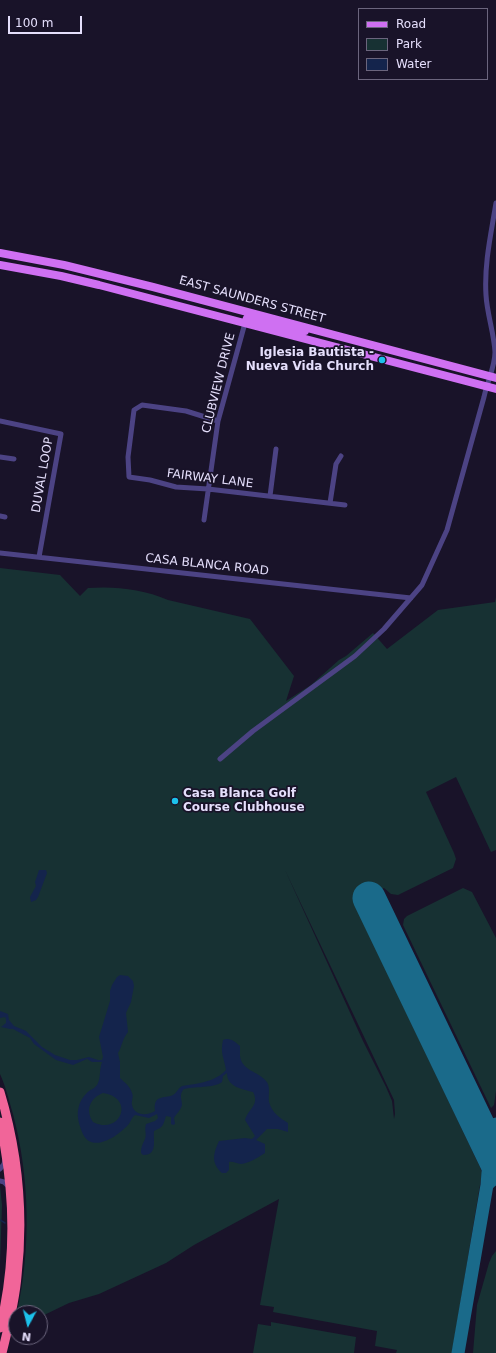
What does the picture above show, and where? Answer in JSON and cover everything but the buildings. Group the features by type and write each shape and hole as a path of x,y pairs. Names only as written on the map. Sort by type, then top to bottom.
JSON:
{"highway":[{"path":"0,1092 17,1168 20,1222 18,1275 2,1353"},
{"path":"0,1122 11,1189 12,1222 8,1293 0,1328"}],"main road":[{"name":"EAST SAUNDERS STREET","path":"0,253 102,274 493,377"},
{"name":"EAST SAUNDERS STREET","path":"0,265 99,285 496,390"},
{"path":"245,323 247,318 249,318 298,331 320,331"},
{"path":"315,342 323,339 384,354 387,354 391,350"}],"street":[{"path":"220,760 253,731 355,656 384,629 422,585 447,530 486,387 493,377 495,354 486,297 486,268 496,203"},
{"name":"CLUBVIEW DRIVE","path":"204,520 218,421 245,323"},
{"name":"FAIRWAY LANE","path":"218,421 186,411 142,405 134,410 128,457 129,477 176,487 208,489 345,505"},
{"name":"DUVAL LOOP","path":"0,421 60,434 39,557"},
{"path":"270,496 276,449"},
{"path":"330,503 336,464 341,456"},
{"path":"0,457 14,459"},
{"name":"CASA BLANCA ROAD","path":"0,553 411,598"},
{"path":"0,1169 4,1164 6,1154"},
{"path":"0,1181 7,1184 11,1189"}],"green space":[{"path":"0,568 60,575 80,596 88,588 108,587 129,589 149,593 168,600 250,619 294,676 286,701 311,685 373,633 387,649 438,610 495,602 496,597 496,850 491,852 456,777 426,792 454,853 456,859 453,868 398,895 391,894 384,888 354,903 482,1173 452,1353 396,1353 397,1350 375,1346 377,1331 273,1312 274,1307 260,1305 279,1199 194,1245 166,1263 99,1294 69,1303 48,1313 48,1305 19,1305 25,1263 27,1213 23,1163 19,1139 0,1074","holes":["285,870 394,1100 394,1119 392,1101 386,1087 363,1041"]},
{"path":"463,888 472,892 496,938 496,1091 494,1105 491,1108 403,925 404,919 407,916"},
{"path":"0,1186 2,1205 0,1264"},
{"path":"496,1251 496,1353 473,1353 477,1305 489,1263"},
{"path":"271,1322 356,1337 354,1353 253,1353 258,1324 271,1326"}],"water":[{"path":"39,870 46,870 47,873 38,897 36,900 31,902 30,897 36,886 35,882"},
{"path":"120,975 128,976 133,981 134,986 131,1002 126,1013 128,1032 124,1037 118,1053 120,1062 120,1078 131,1091 133,1096 132,1105 135,1111 142,1114 152,1113 155,1111 157,1100 160,1098 173,1095 182,1086 208,1081 223,1073 226,1070 222,1045 223,1040 228,1039 240,1046 241,1061 244,1065 268,1083 270,1106 277,1115 288,1123 288,1132 278,1129 267,1129 256,1140 265,1144 265,1153 254,1160 240,1164 229,1162 229,1170 226,1173 222,1173 216,1166 214,1158 215,1150 219,1141 245,1138 252,1139 255,1136 245,1120 254,1104 255,1096 253,1092 236,1087 232,1084 227,1073 223,1076 222,1082 213,1086 183,1090 181,1096 182,1105 181,1109 174,1118 175,1124 171,1124 171,1117 166,1116 162,1126 154,1131 154,1147 151,1153 143,1155 141,1153 146,1137 145,1126 158,1118 157,1114 149,1118 135,1115 124,1129 105,1141 98,1143 86,1139 79,1123 78,1109 84,1096 97,1085 100,1077 102,1062 92,1062 87,1059 73,1065 56,1060 34,1044 30,1038 13,1029 1,1027 6,1023 6,1019 5,1017 0,1018 0,1011 8,1014 9,1020 14,1026 26,1031 42,1047 55,1055 70,1060 89,1057 102,1060 103,1057 99,1037 110,1001 110,991 117,977","holes":["103,1093 113,1096 119,1102 121,1108 120,1115 117,1120 111,1124 103,1125 93,1122 89,1113 92,1101"]}],"waterway":[{"path":"0,1220 5,1223"}],"taxiway":[{"path":"475,1119 487,1128 496,1124"},
{"path":"483,1135 489,1160 487,1185"},
{"path":"458,1353 487,1185 492,1180 496,1179"}],"runway":[{"path":"369,898 496,1162"}],"place":[{"name":"Iglesia Bautista - Nueva Vida Church","path":"382,360"},
{"name":"Casa Blanca Golf Course Clubhouse","path":"175,801"}]}
